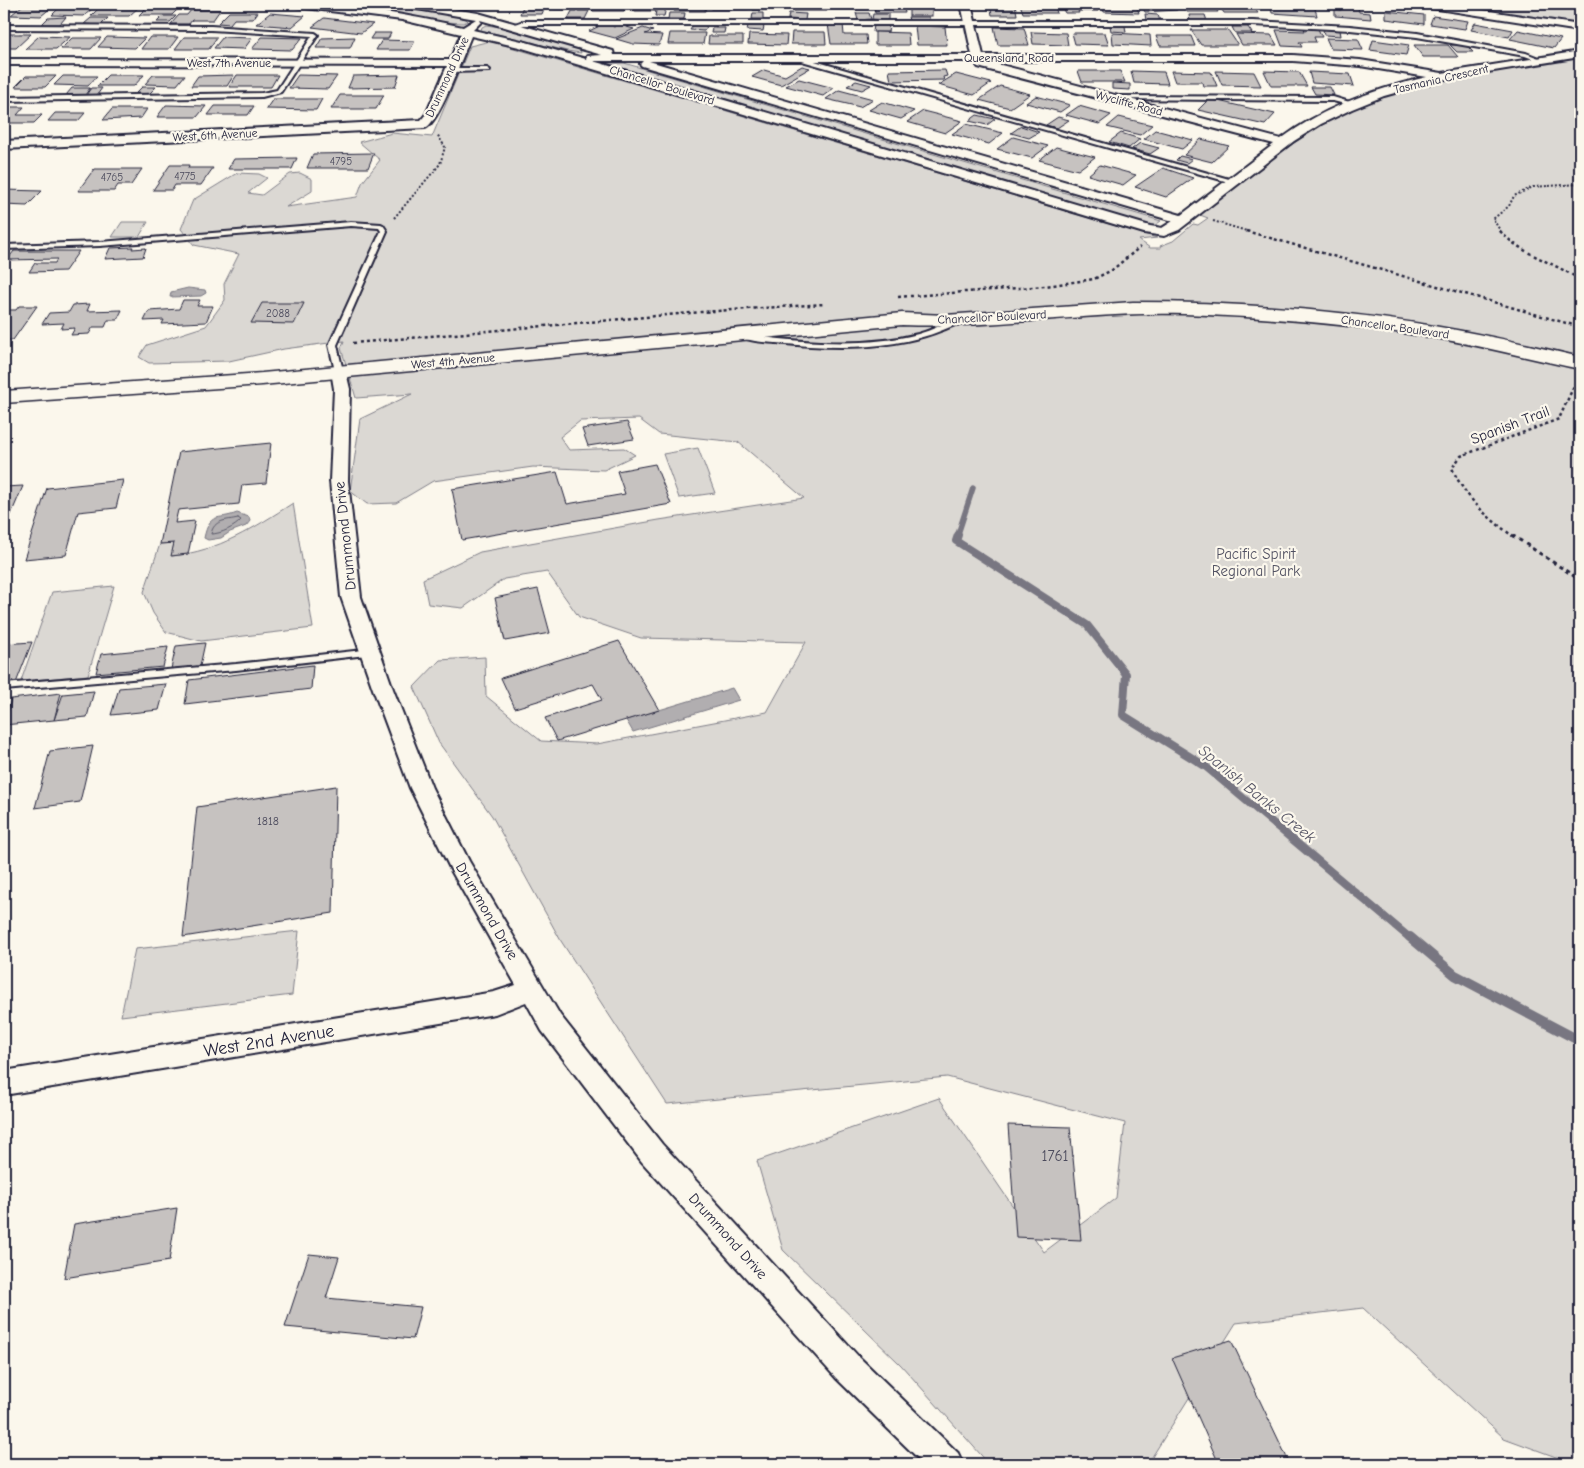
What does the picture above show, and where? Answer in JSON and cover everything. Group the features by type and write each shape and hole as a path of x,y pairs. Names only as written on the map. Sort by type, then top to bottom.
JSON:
{"main road":[{"name":"Chancellor Boulevard","path":"902,319 931,310 1075,298 1130,295 1250,298 1326,303 1432,316 1580,345"},
{"name":"Chancellor Boulevard","path":"902,319 944,321 1133,308 1184,308 1271,313 1352,320 1429,331 1580,363"},
{"name":"West 4th Avenue","path":"4,397 191,384 902,319"}],"street":[{"name":"Chancellor Boulevard","path":"298,4 402,17 468,31 574,58 1139,228 1164,232"},
{"name":"Chancellor Boulevard","path":"405,4 482,11 513,26 1183,220"},
{"path":"966,4 978,58"},
{"path":"1425,4 1580,28"},
{"name":"Drummond Drive","path":"425,124 432,114 469,27 478,21 482,11"},
{"name":"Tasmania Crescent","path":"1164,232 1234,182 1283,143 1317,122 1353,104 1396,88 1442,76 1580,54"},
{"name":"Queensland Road","path":"574,58 1294,58 1411,69 1442,76"},
{"name":"Wycliffe Road","path":"978,58 982,65 1283,143"},
{"name":"West 7th Avenue","path":"4,62 298,63 452,66"},
{"name":"West 6th Avenue","path":"4,145 425,124"},
{"name":"Drummond Drive","path":"339,371 342,389 339,481 352,597 383,689 421,788 460,866 552,1023 652,1153 847,1367 947,1464"},
{"name":"West 2nd Avenue","path":"4,1083 496,1003 532,989"}],"lane":[{"path":"1569,4 1580,5"},
{"path":"513,26 524,23 1253,23 1350,28 1426,36 1526,55 1541,60"},
{"path":"4,26 202,28 314,35 298,63 278,91 262,95 4,99"},
{"path":"797,58 1234,182"},
{"path":"452,66 487,70"},
{"path":"1110,98 1333,99 1353,104"},
{"path":"4,247 100,244 351,224 381,226 384,231"},
{"name":"Drummond Drive","path":"339,371 333,345 384,231"},
{"path":"730,335 796,344 844,344 914,337 961,320"},
{"path":"4,687 236,667 372,652"}],"path":[{"path":"384,231 440,164 445,147 433,128 425,124"},
{"path":"1580,184 1533,187 1514,196 1508,206 1493,219 1507,238 1526,253 1563,268 1580,280"},
{"path":"1183,220 1202,218 1229,224 1580,327"},
{"path":"894,298 1046,286 1094,278 1112,270 1145,243"},
{"path":"351,343 701,312 831,304"},
{"name":"Spanish Trail","path":"1580,378 1577,379 1559,419 1460,456 1452,468 1461,488 1476,505 1510,533 1580,580"}],"green space":[{"path":"325,4 384,4 451,15 468,21 463,23 445,22"},
{"path":"1441,4 1580,4 1580,26"},
{"path":"486,25 501,27 580,49 581,53 481,30"},
{"name":"Pacific Spirit Regional Park","path":"490,41 1157,238 1139,240 1150,248 1161,248 1160,246 1173,241 1193,224 1198,225 1208,218 1200,215 1275,156 1322,125 1352,109 1383,97 1447,79 1480,72 1580,57 1580,1464 1575,1464 1504,1438 1363,1308 1236,1323 1152,1457 1155,1464 989,1464 901,1365 783,1250 757,1161 939,1098 1044,1252 1116,1198 1125,1123 947,1077 667,1104 561,941 492,816 439,743 414,687 440,660 485,657 486,696 541,741 597,744 767,712 806,642 641,638 579,617 547,572 504,579 463,608 428,604 423,579 480,552 659,520 804,498 738,442 659,434 639,419 580,421 560,437 569,450 624,448 635,455 604,470 533,467 433,481 396,503 367,504 350,491 360,419 412,394 356,398 341,348 344,341 284,349 229,361 149,363 139,357 147,345 206,326 225,300 224,284 239,254 194,245 181,229 193,200 237,173 259,174 267,178 248,193 262,195 290,174 300,173 312,179 312,191 286,207 357,197 362,183 380,160 359,142 392,133 432,137 470,46"},
{"path":"607,63 624,63 1161,221 1154,226 1131,221 693,91"},
{"path":"122,222 148,222 139,237 112,237"},
{"path":"698,448 715,493 679,498 663,454"},
{"path":"293,503 313,628 201,641 166,632 153,613 144,592 160,544 174,543 172,556 205,549 235,537"},
{"path":"114,586 88,675 21,681 52,592"},
{"path":"299,931 292,995 121,1016 135,949"}],"water":[{"path":"188,288 205,290 206,293 201,296 170,297 171,292"},
{"path":"237,513 249,517 250,521 246,526 230,532 221,538 208,540 204,538 212,520"},
{"path":"732,688 739,700 633,732 626,720"}],"building":[{"path":"524,4 546,4 542,14 520,14"},
{"path":"556,4 589,4 587,10 554,9"},
{"path":"594,4 626,4 624,11 592,11"},
{"path":"634,4 667,4 664,16 655,16 656,11 632,11"},
{"path":"676,4 706,4 705,11 674,11"},
{"path":"712,4 748,4 748,9 712,9"},
{"path":"753,4 786,4 785,10 753,10"},
{"path":"794,4 826,4 827,11 794,11"},
{"path":"833,4 867,4 867,9 833,9"},
{"path":"874,4 903,4 905,13 875,13"},
{"path":"909,4 932,4 932,16 909,16"},
{"path":"990,4 1015,4 1017,15 992,15"},
{"path":"1020,4 1054,4 1057,13 1023,13"},
{"path":"1060,4 1096,4 1098,11 1065,13"},
{"path":"1102,4 1136,4 1139,13 1104,12"},
{"path":"1141,4 1174,4 1177,10 1145,12"},
{"path":"1183,4 1214,4 1218,12 1187,12"},
{"path":"1218,4 1251,4 1258,13 1224,13"},
{"path":"1270,4 1314,5 1317,16 1272,13"},
{"path":"23,5 53,6 41,16 11,15"},
{"path":"62,5 95,6 84,16 52,15"},
{"path":"102,5 140,6 129,16 91,16"},
{"path":"1341,6 1358,7 1359,12 1370,13 1371,19 1335,16 1335,9 1341,10"},
{"path":"146,8 179,8 172,15 139,15"},
{"path":"191,10 220,10 213,20 192,20 189,24 171,24 179,15 187,15"},
{"path":"572,11 589,11 585,19 568,19"},
{"path":"1386,11 1424,15 1424,24 1386,19"},
{"path":"229,12 258,12 253,19 234,19 230,24 218,23"},
{"path":"270,13 305,16 292,27 256,24"},
{"path":"669,13 685,13 684,19 668,19"},
{"path":"753,13 763,13 763,19 752,19"},
{"path":"789,13 806,14 805,20 788,19"},
{"path":"856,13 869,13 871,19 858,20"},
{"path":"873,14 888,14 888,20 872,19"},
{"path":"1145,14 1158,15 1160,21 1146,20"},
{"path":"1189,15 1205,15 1207,21 1190,21"},
{"path":"163,16 176,16 170,22 157,22"},
{"path":"1433,16 1468,21 1465,29 1430,24"},
{"path":"66,17 60,24 42,24 48,18"},
{"path":"908,17 929,17 929,20 909,20"},
{"path":"91,18 108,18 101,25 84,24"},
{"path":"324,18 373,24 361,33 312,27"},
{"path":"1475,23 1513,30 1509,37 1471,30"},
{"path":"604,24 634,29 615,38 589,31"},
{"path":"694,24 708,25 704,31 690,30"},
{"path":"828,24 843,24 844,35 866,35 867,44 831,44"},
{"path":"874,25 889,26 888,32 873,32"},
{"path":"748,26 764,26 763,31 747,30"},
{"path":"915,26 945,27 947,45 917,45"},
{"path":"1110,26 1125,26 1126,32 1111,31"},
{"path":"994,27 1024,28 1029,45 998,45"},
{"path":"1232,27 1248,27 1252,33 1235,33"},
{"path":"643,28 653,31 645,34 662,35 659,45 633,44 616,39"},
{"path":"712,28 725,28 724,33 711,33"},
{"path":"1304,28 1318,29 1322,37 1314,37 1316,42 1299,42 1302,47 1282,46 1276,30 1305,31"},
{"path":"1323,29 1340,30 1341,36 1324,35"},
{"path":"1191,30 1228,30 1238,45 1201,45"},
{"path":"1518,30 1561,39 1554,48 1510,39"},
{"path":"792,32 825,32 826,44 791,44"},
{"path":"875,32 908,33 909,45 875,45"},
{"path":"1031,32 1066,33 1068,45 1033,44"},
{"path":"374,33 391,33 388,39 370,39"},
{"path":"670,33 705,33 703,44 668,44"},
{"path":"1072,33 1105,33 1109,45 1075,44"},
{"path":"1112,33 1150,35 1151,46 1113,44"},
{"path":"4,34 31,34 16,48 4,48"},
{"path":"749,34 787,35 786,45 748,44"},
{"path":"1236,34 1271,35 1277,45 1242,45"},
{"path":"39,36 70,37 56,49 25,49"},
{"path":"709,36 743,36 743,44 708,44"},
{"path":"1156,36 1191,36 1195,46 1160,46"},
{"path":"107,37 145,38 135,48 98,47"},
{"path":"150,37 178,37 169,49 141,49"},
{"path":"184,37 217,37 209,49 175,49"},
{"path":"223,37 252,38 244,49 214,48"},
{"path":"262,37 302,38 292,50 252,49"},
{"path":"355,37 350,48 316,48 322,38"},
{"path":"72,38 101,38 91,49 61,49"},
{"path":"1326,38 1358,39 1363,50 1331,49"},
{"path":"382,40 415,41 410,50 376,50"},
{"path":"1373,40 1409,45 1406,55 1370,50"},
{"path":"1414,45 1448,45 1458,57 1423,57"},
{"path":"1450,45 1466,45 1473,52 1457,52"},
{"path":"802,66 810,68 781,85 752,77 764,70 785,76"},
{"path":"945,70 947,76 943,77 944,80 891,81 889,71"},
{"path":"1078,71 1120,71 1125,82 1082,82"},
{"path":"1131,71 1164,72 1168,84 1134,83"},
{"path":"1171,71 1211,72 1217,86 1203,86 1202,82 1175,82"},
{"path":"1216,71 1254,72 1261,86 1222,85"},
{"path":"1264,71 1299,72 1307,86 1271,86"},
{"path":"1309,72 1350,74 1354,86 1312,83"},
{"path":"956,74 991,83 974,95 938,85"},
{"path":"108,75 144,75 134,86 97,86"},
{"path":"153,75 185,75 177,85 145,84"},
{"path":"234,75 227,86 191,86 198,76"},
{"path":"237,75 278,75 271,87 229,87"},
{"path":"298,75 337,76 328,89 289,88"},
{"path":"399,75 395,87 348,88 353,76"},
{"path":"26,76 56,76 45,87 15,87"},
{"path":"63,76 97,76 88,86 54,85"},
{"path":"799,79 834,88 823,96 786,86"},
{"path":"856,81 871,85 862,90 847,86"},
{"path":"1112,83 1130,84 1130,90 1112,89"},
{"path":"1000,86 1030,94 1010,108 979,100"},
{"path":"142,87 156,87 149,94 136,93"},
{"path":"1311,87 1330,87 1334,95 1315,94"},
{"path":"72,88 90,88 85,95 66,95"},
{"path":"91,88 102,88 97,95 86,95"},
{"path":"839,90 873,99 860,107 826,99"},
{"path":"340,95 384,95 376,109 331,109"},
{"path":"1036,96 1070,105 1060,112 1026,103"},
{"path":"273,99 322,99 316,110 266,109"},
{"path":"1209,99 1275,114 1265,125 1198,110"},
{"path":"882,102 914,111 901,119 869,110"},
{"path":"166,105 206,106 197,117 157,117"},
{"path":"215,106 254,106 248,115 208,115"},
{"path":"1079,106 1111,115 1099,124 1066,115"},
{"path":"9,107 24,107 17,115 42,115 34,123 4,123 4,112"},
{"path":"112,109 147,109 141,118 103,120"},
{"path":"923,111 962,121 945,133 907,122"},
{"path":"55,113 85,113 78,121 48,121"},
{"path":"977,115 995,119 987,125 969,121"},
{"path":"1058,117 1069,120 1057,128 1046,125"},
{"path":"1119,117 1152,125 1140,135 1107,127"},
{"path":"966,124 1003,133 989,144 952,134"},
{"path":"1021,126 1039,132 1029,138 1011,133"},
{"path":"1155,130 1193,140 1182,149 1144,139"},
{"path":"1121,133 1140,139 1129,148 1109,142"},
{"path":"1013,137 1048,146 1032,158 997,149"},
{"path":"1201,139 1229,146 1212,162 1184,155"},
{"path":"1140,143 1159,148 1150,154 1132,149"},
{"path":"1056,147 1095,157 1078,170 1039,160"},
{"path":"374,153 368,168 307,168 313,154"},
{"path":"1180,156 1192,159 1187,163 1176,160"},
{"path":"297,158 292,169 228,169 234,159"},
{"path":"170,165 189,165 188,168 213,168 201,185 175,185 172,190 153,190"},
{"path":"1100,165 1136,175 1123,185 1088,175"},
{"path":"1163,168 1193,178 1166,197 1135,187"},
{"path":"94,169 142,169 131,185 118,185 114,191 78,191"},
{"path":"4,190 42,191 27,206 4,205"},
{"path":"133,247 132,249 146,248 143,257 105,259 110,248"},
{"path":"14,251 79,251 65,271 29,272 35,263 55,263 57,259 7,260"},
{"path":"183,300 200,300 197,306 213,306 206,322 162,324 164,320 144,321 149,311 179,309"},
{"path":"262,303 304,303 294,324 251,323"},
{"path":"90,304 87,311 122,310 117,320 108,320 105,327 93,327 89,334 71,335 75,328 61,329 64,323 42,324 49,313 69,312 73,305"},
{"path":"19,306 37,306 13,340 4,340 4,310 16,310"},
{"path":"627,422 634,439 588,446 582,429"},
{"path":"271,443 266,483 242,485 239,504 178,510 175,523 195,521 188,554 171,556 174,543 160,544 179,452"},
{"path":"655,464 671,504 462,540 452,489 557,472 567,504 625,494 617,471"},
{"path":"123,480 116,508 78,512 66,555 24,559 47,488"},
{"path":"23,486 4,531 4,487"},
{"path":"538,589 550,633 505,641 495,598"},
{"path":"619,641 659,710 557,741 545,718 602,700 593,684 515,708 501,678"},
{"path":"32,642 16,683 4,684 4,644"},
{"path":"205,643 200,666 171,669 176,646"},
{"path":"168,647 163,667 96,673 101,654"},
{"path":"313,665 311,689 185,704 189,680"},
{"path":"166,684 159,710 111,715 119,688"},
{"path":"94,691 87,717 54,720 63,694"},
{"path":"61,693 54,720 4,725 11,699"},
{"path":"93,746 80,802 35,808 50,751"},
{"path":"336,786 333,913 183,937 197,807"},
{"path":"1008,1125 1070,1127 1081,1240 1016,1237"},
{"path":"177,1208 169,1261 64,1278 74,1224"},
{"path":"309,1254 339,1257 326,1298 421,1307 413,1339 285,1327"},
{"path":"1231,1340 1289,1462 1282,1464 1219,1464 1172,1358"}],"waterway":[{"name":"Spanish Banks Creek","path":"957,537 973,488"},
{"name":"Spanish Banks Creek","path":"958,535 956,541 1087,625 1126,674 1123,715 1205,766 1411,939"},
{"name":"Spanish Banks Creek","path":"1410,937 1455,975 1580,1041"}]}
